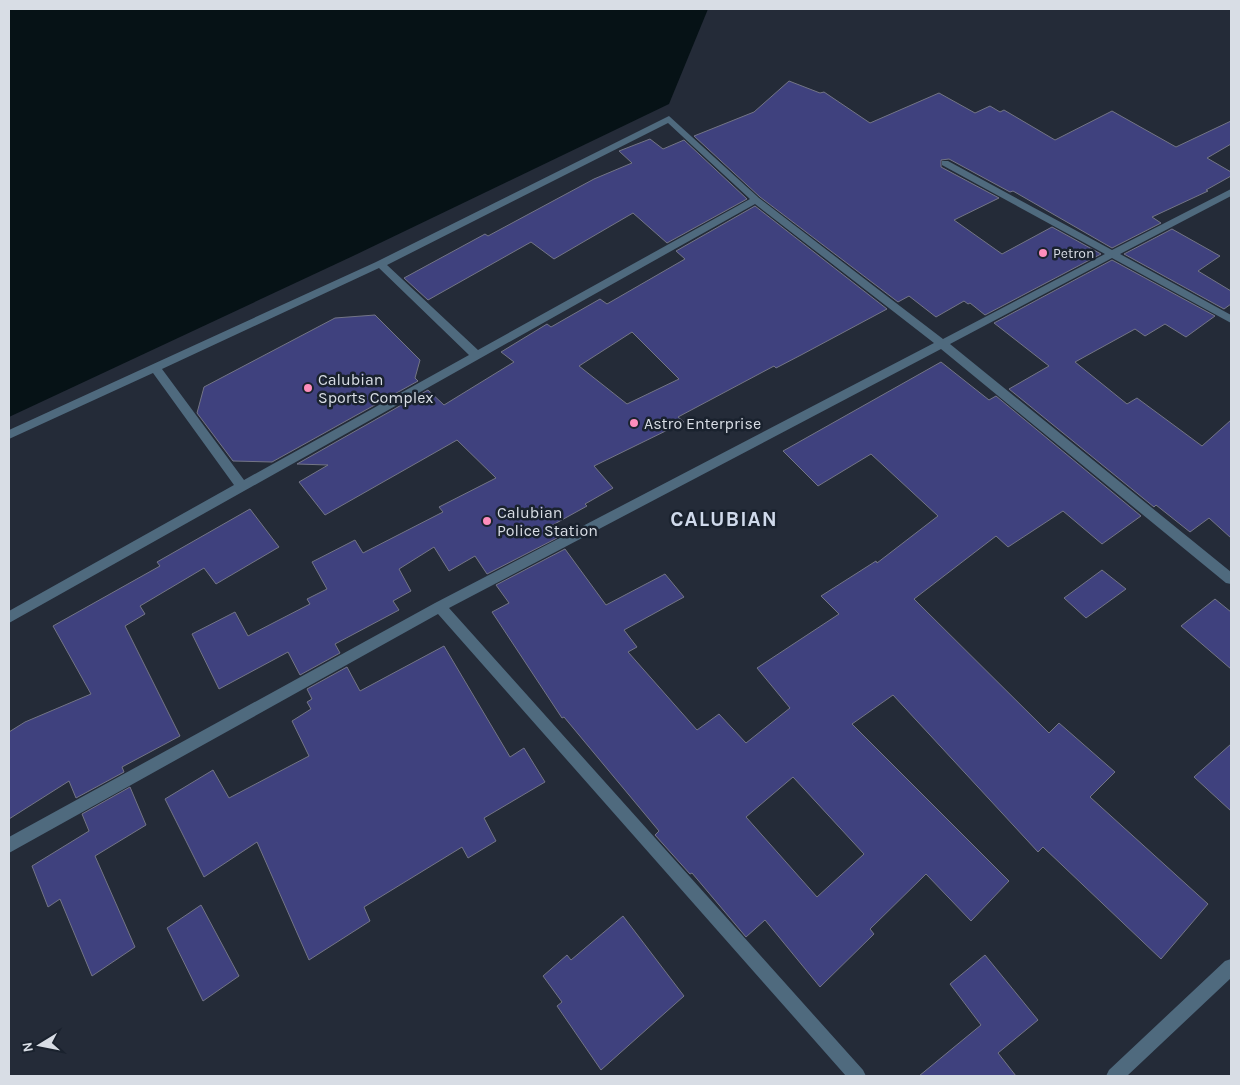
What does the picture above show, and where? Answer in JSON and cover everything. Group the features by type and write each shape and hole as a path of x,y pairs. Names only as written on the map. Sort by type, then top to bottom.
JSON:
{"street":[{"path":"9,434 380,264 669,120 756,200 941,343 1231,580"},
{"path":"945,163 1231,319"},
{"path":"9,845 440,608 1231,192"},
{"path":"9,617 756,200"},
{"path":"380,264 477,356"},
{"path":"155,368 242,487"},
{"path":"440,608 856,1076"},
{"path":"1115,1076 1231,967"}],"shaded area":[{"path":"9,9 708,9 669,104 353,256 9,417"}],"building":[{"path":"789,81 820,93 824,92 870,123 939,93 975,113 990,106 1000,112 1004,110 1055,140 1112,111 1176,147 1231,121 1231,144 1207,158 1231,172 1231,176 1206,190 1208,191 1152,217 1161,223 1112,248 1013,191 1010,192 949,159 941,160 941,167 999,198 954,220 1002,254 1052,227 1101,254 985,315 970,303 968,304 964,301 936,317 909,296 898,302 760,197 694,136 754,112"},
{"path":"650,139 663,149 684,140 747,199 667,243 633,213 554,259 531,242 428,300 404,278 485,234 488,236 594,179 632,163 619,151"},
{"path":"755,206 887,309 678,417 684,422 594,466 613,488 585,504 587,506 549,527 557,538 487,574 475,556 449,571 434,547 399,569 411,591 393,601 399,610 335,644 340,653 300,675 288,652 219,689 192,634 235,612 248,636 310,604 307,599 327,589 312,562 355,540 363,553 443,512 439,507 496,478 457,440 325,515 299,482 328,465 297,464 428,390 444,405 514,362 501,352 547,324 551,327 600,299 607,304 685,259 676,251","holes":["632,332 679,379 627,404 579,366"]},
{"path":"1172,229 1220,256 1198,271 1231,291 1231,304 1224,309 1124,254"},
{"path":"1112,260 1215,316 1186,337 1165,324 1145,336 1135,329 1075,362 1127,404 1137,398 1202,446 1231,420 1231,538 1209,518 1190,532 1156,505 1154,507 1009,389 1049,366 994,323"},
{"name":"Calubian Sports Complex","path":"375,315 420,360 415,378 418,381 272,462 233,461 197,413 204,387 335,318"},
{"path":"941,362 989,400 996,396 1141,516 1102,544 1063,511 1008,547 996,536 914,599 1049,733 1059,723 1115,772 1090,797 1208,904 1161,959 1043,847 1038,852 893,695 852,724 1009,881 971,921 926,874 870,929 874,934 820,987 765,920 746,937 692,873 690,874 655,835 659,831 564,717 562,718 492,612 509,603 496,585 565,549 606,605 665,574 684,597 624,630 637,647 628,652 697,730 719,714 746,743 790,708 757,668 839,614 821,596 876,561 877,563 938,516 871,454 818,486 783,451","holes":["793,777 864,854 817,897 746,817"]},
{"path":"250,509 279,547 216,584 204,568 140,606 145,614 125,626 180,736 122,767 124,772 76,798 69,781 9,819 9,732 25,722 91,694 53,626 160,566 157,562"},
{"path":"1102,570 1126,589 1086,618 1064,598"},
{"path":"1215,599 1231,612 1231,669 1181,626"},
{"path":"444,646 510,757 524,748 545,782 484,818 496,841 468,858 462,847 364,907 370,921 309,960 257,842 204,877 165,799 213,770 229,798 309,756 292,721 311,709 307,702 312,699 307,689 347,667 360,691"},
{"path":"1231,744 1231,811 1194,777"},
{"path":"130,787 146,825 95,856 135,947 92,976 60,899 48,907 32,866 89,831 82,814"},
{"path":"201,905 239,976 203,1001 167,928"},
{"path":"623,916 684,996 601,1070 557,1006 562,1002 543,976 567,955 571,960"},
{"path":"985,955 1038,1020 998,1053 1016,1076 919,1076 981,1025 950,984"}],"place":[{"name":"Petron","path":"1043,253"},
{"name":"Calubian Sports Complex","path":"308,388"},
{"name":"Astro Enterprise","path":"634,423"},
{"name":"Calubian Police Station","path":"487,521"}],"district":[{"name":"CALUBIAN","path":"724,519"}]}
